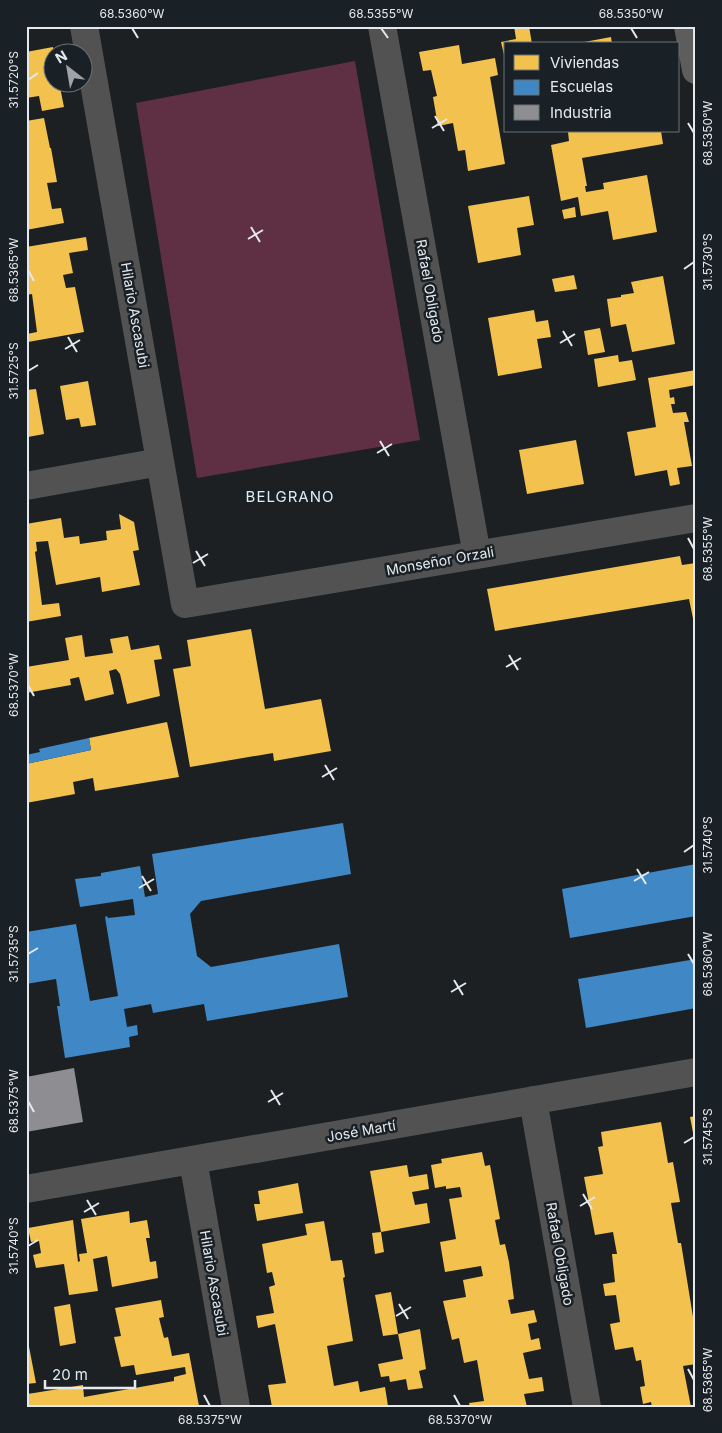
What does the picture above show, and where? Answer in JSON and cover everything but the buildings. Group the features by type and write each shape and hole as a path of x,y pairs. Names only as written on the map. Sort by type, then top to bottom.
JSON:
{"street":[{"name":"Hilario Ascasubi","path":"84,26 185,604"},
{"name":"Rafael Obligado","path":"382,26 477,555"},
{"path":"688,26 696,70"},
{"path":"26,486 160,462"},
{"name":"Monseñor Orzali","path":"185,604 696,518"},
{"name":"José Martí","path":"26,1189 696,1072"},
{"name":"Rafael Obligado","path":"533,1100 587,1407"},
{"name":"Hilario Ascasubi","path":"193,1160 236,1407"}],"shaded area":[{"path":"355,61 420,440 197,478 136,103"}],"district":[{"name":"BELGRANO","path":"290,497"}]}
